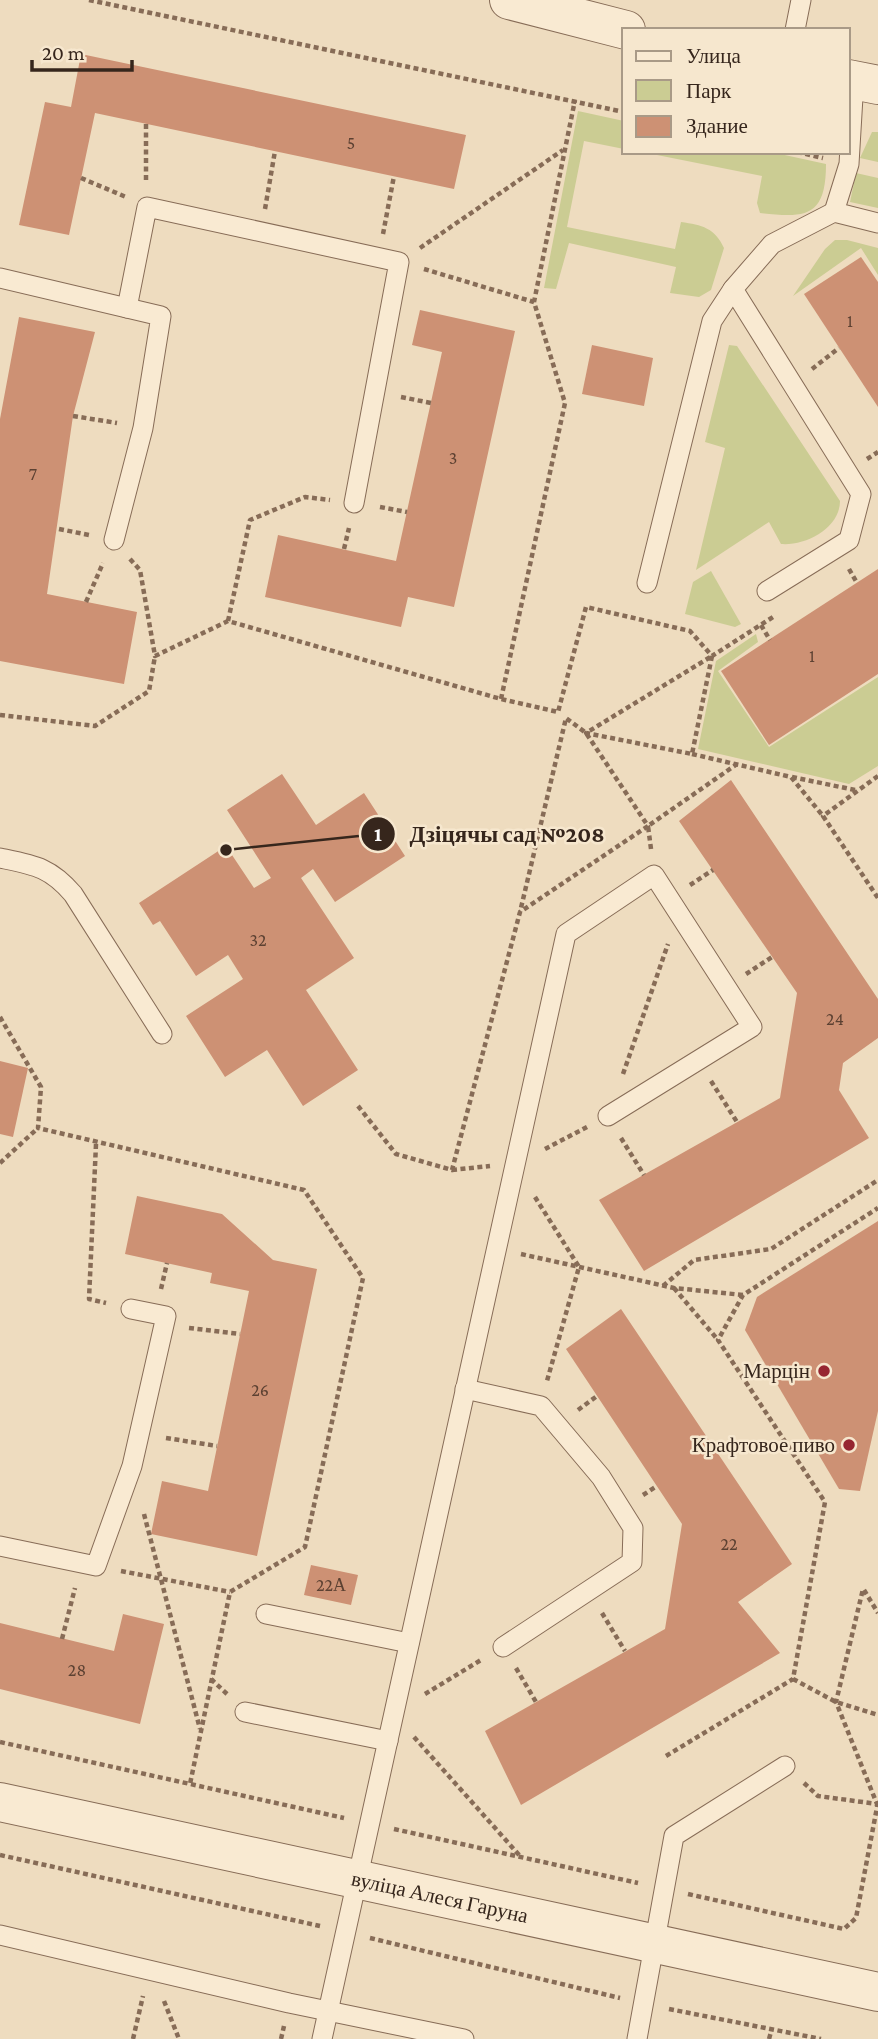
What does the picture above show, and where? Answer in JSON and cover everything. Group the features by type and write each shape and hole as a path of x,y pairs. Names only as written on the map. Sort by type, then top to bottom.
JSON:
{"street":[{"path":"509,0 622,29"},
{"name":"вуліца Алеся Гаруна","path":"0,1802 878,1992"}],"lane":[{"path":"796,28 801,0"},
{"path":"834,212 849,164 860,82"},
{"path":"127,308 147,207 399,262 354,503"},
{"path":"647,583 712,321 733,289 772,244 834,212 878,223"},
{"path":"0,278 161,317 143,428 114,540"},
{"path":"733,289 861,494 849,540 767,591"},
{"path":"0,858 36,866 57,875 73,894 162,1034"},
{"path":"322,2039 566,934 654,875 752,1027 608,1116"},
{"path":"0,1546 89,1564 132,1466 166,1316 131,1309"},
{"path":"465,1389 541,1406 601,1477 633,1528 632,1562 503,1647"},
{"path":"266,1614 409,1643"},
{"path":"245,1712 387,1741"},
{"path":"637,2039 674,1836 785,1766"},
{"path":"0,1935 464,2039"}],"path":[{"path":"89,0 622,112"},
{"path":"501,699 565,403 534,302 575,100"},
{"path":"81,178 147,207 146,124"},
{"path":"399,262 564,149"},
{"path":"261,232 275,151"},
{"path":"378,257 394,176"},
{"path":"399,262 534,302"},
{"path":"805,374 839,348"},
{"path":"73,416 143,428"},
{"path":"863,462 868,470"},
{"path":"228,621 250,520 304,497 354,503"},
{"path":"0,715 94,726 149,691 155,656 140,570 114,540 86,602"},
{"path":"849,569 856,583"},
{"path":"558,712 586,607 690,631 712,656"},
{"path":"155,656 228,621 501,699 558,712 586,733 856,790"},
{"path":"761,625 770,640"},
{"path":"586,733 712,656"},
{"path":"692,754 712,656"},
{"path":"520,912 566,718"},
{"path":"648,826 737,764"},
{"path":"824,816 878,776"},
{"path":"791,777 824,816 878,898"},
{"path":"452,1170 515,1164 608,1116 678,914"},
{"path":"0,1017 41,1087 38,1128 0,1163"},
{"path":"698,1060 737,1122"},
{"path":"358,1105 396,1154 431,1163"},
{"path":"608,1116 644,1175"},
{"path":"38,1128 304,1190 363,1278 305,1547 230,1592 89,1564 62,1639"},
{"path":"96,1143 89,1299 131,1309"},
{"path":"515,1164 579,1267 541,1406"},
{"path":"663,1286 694,1260 771,1249 878,1180"},
{"path":"718,1340 743,1295 878,1208"},
{"path":"497,1249 663,1286 743,1295"},
{"path":"666,1756 793,1679 825,1502 718,1340 674,1288"},
{"path":"164,1324 240,1334"},
{"path":"139,1434 217,1446"},
{"path":"132,1466 200,1730"},
{"path":"0,1742 844,1929 856,1919 878,1803 836,1702 863,1589 878,1612"},
{"path":"588,1591 625,1651"},
{"path":"190,1784 230,1592"},
{"path":"520,1857 394,1714 503,1647 536,1702"},
{"path":"793,1679 836,1702 878,1715"},
{"path":"785,1766 818,1796 878,1803"},
{"path":"0,1855 345,1932 643,2004 771,2032 821,2039"},
{"path":"133,2039 150,1968"},
{"path":"769,2039 771,2032"}],"green space":[{"path":"578,111 622,121 622,149 584,141 567,227 675,249 681,222 707,229 724,248 711,290 699,297 670,293 676,267 569,243 556,289 544,288"},
{"path":"872,132 878,132 878,162 860,158"},
{"path":"652,154 780,154 826,164 825,182 817,205 801,214 760,213 757,203 762,176"},
{"path":"856,173 878,178 878,208 850,202"},
{"path":"835,240 847,240 878,248 878,275 861,248 793,296 825,249"},
{"path":"729,345 737,346 840,501 838,511 828,527 811,538 781,544 769,522 696,570 725,448 705,442"},
{"path":"711,571 741,624 735,627 685,614 693,582"},
{"path":"756,634 758,642 718,671 769,747 878,677 878,766 849,784 698,749 716,661"}],"building":[{"path":"81,54 466,135 454,189 95,113 69,235 19,225 45,102 71,107"},
{"path":"861,257 878,282 878,407 804,294"},
{"path":"420,310 515,331 454,607 408,597 401,627 265,597 278,535 396,561 442,352 412,345"},
{"path":"19,317 95,332 73,416 47,594 137,612 124,684 0,661 0,419"},
{"path":"592,345 653,358 644,406 582,394"},
{"path":"878,569 878,674 769,745 721,671"},
{"path":"282,774 316,825 364,793 405,856 335,902 313,869 301,878 354,958 306,990 358,1070 303,1106 267,1050 225,1077 186,1016 243,979 228,955 196,976 160,921 153,925 139,903 226,846 254,888 271,878 227,810"},
{"path":"731,780 878,999 878,1038 843,1063 839,1090 869,1138 644,1271 599,1200 780,1098 797,993 679,821"},
{"path":"0,1061 28,1068 13,1137 0,1134"},
{"path":"137,1196 222,1214 273,1260 317,1269 257,1556 151,1534 162,1481 208,1491 249,1291 210,1283 212,1273 125,1254"},
{"name":"Марцін","path":"878,1221 878,1411 860,1491 839,1489 745,1330 757,1297"},
{"path":"621,1309 792,1564 738,1602 780,1653 521,1805 485,1731 665,1629 682,1524 566,1349"},
{"path":"311,1565 358,1575 351,1605 304,1595"},
{"path":"123,1614 164,1624 140,1724 0,1689 0,1623 114,1651"}],"place":[{"name":"Дзіцячы сад №208","path":"226,850"},
{"name":"Марцін","path":"824,1371"},
{"name":"Крафтовое пиво","path":"849,1445"}]}
